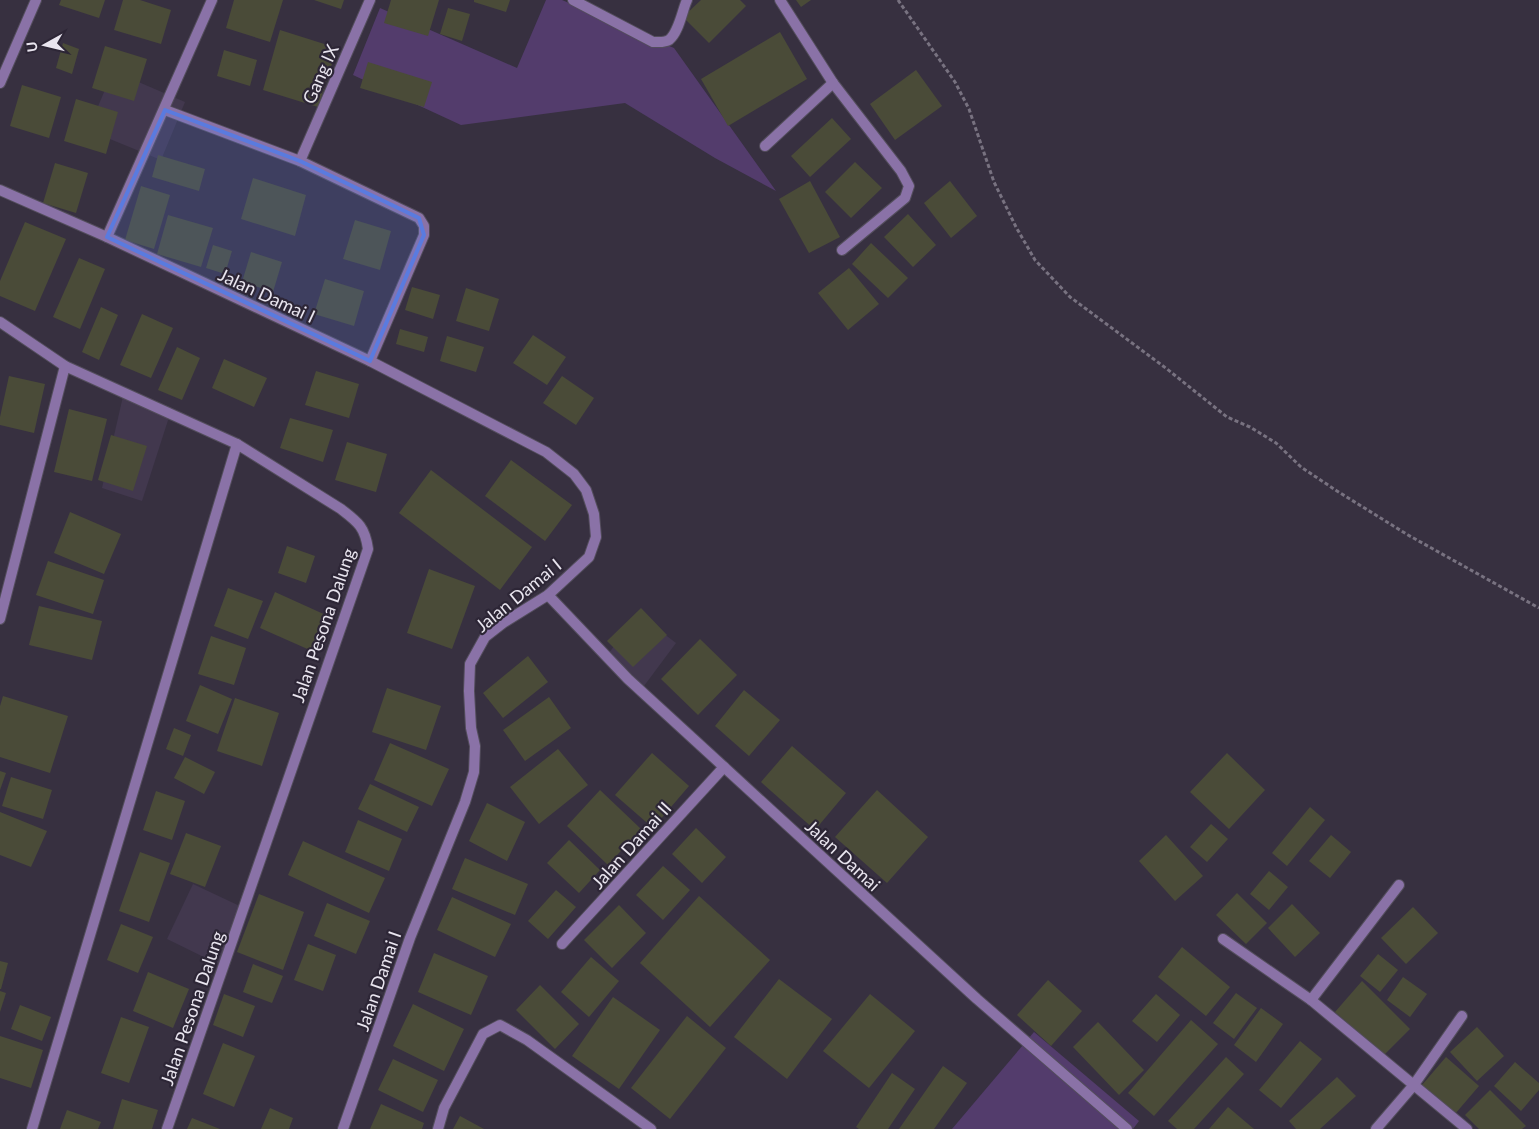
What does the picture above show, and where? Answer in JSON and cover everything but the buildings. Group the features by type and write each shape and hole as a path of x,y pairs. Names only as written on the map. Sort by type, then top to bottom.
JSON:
{"street":[{"path":"0,83 36,0"},
{"path":"107,237 212,0"},
{"name":"Gang IX","path":"300,161 370,0"},
{"path":"573,0 653,42 661,43 669,40 675,31 687,0"},
{"path":"780,0 833,83 901,171 909,186 905,198 842,250"},
{"path":"765,146 833,83"},
{"path":"164,110 300,161 419,218 424,226 424,235 370,361"},
{"name":"Jalan Damai I","path":"0,190 107,237 370,361 546,452 574,474 586,490 594,514 596,538 589,557 548,595 503,623 485,637 470,664 469,691 471,728 475,746 474,772 465,802 410,938 343,1129"},
{"name":"Jalan Pesona Dalung","path":"0,322 64,366 236,444 341,509 357,521 366,534 368,549 167,1129"},
{"path":"0,619 64,366"},
{"path":"32,1129 236,444"},
{"name":"Jalan Damai","path":"548,595 628,678 724,767 977,999 1127,1129"},
{"name":"Jalan Damai II","path":"562,944 724,767"},
{"path":"1311,1000 1399,885"},
{"path":"1223,939 1311,1000 1467,1129"},
{"path":"1376,1129 1413,1086 1462,1016"},
{"path":"438,1129 444,1108 483,1034 500,1024 527,1040 651,1129"}],"path":[{"path":"898,0 955,82 968,109 994,182 1035,260 1070,297 1167,369 1227,417 1250,427 1276,443 1301,467 1337,491 1408,535 1539,608"}],"highlighted area":[{"path":"165,110 300,161 419,218 424,235 370,361 107,237"}],"shaded area":[{"path":"546,0 562,0 674,48 776,191 715,158 625,103 461,125 353,75 380,8 517,68"},
{"path":"113,71 185,102 161,160 88,130"},
{"path":"124,392 170,414 142,501 102,488"},
{"path":"638,614 676,643 641,690 603,661"},
{"path":"193,884 244,908 218,964 167,939"},
{"path":"1034,1032 1139,1121 1133,1129 952,1129"}]}
